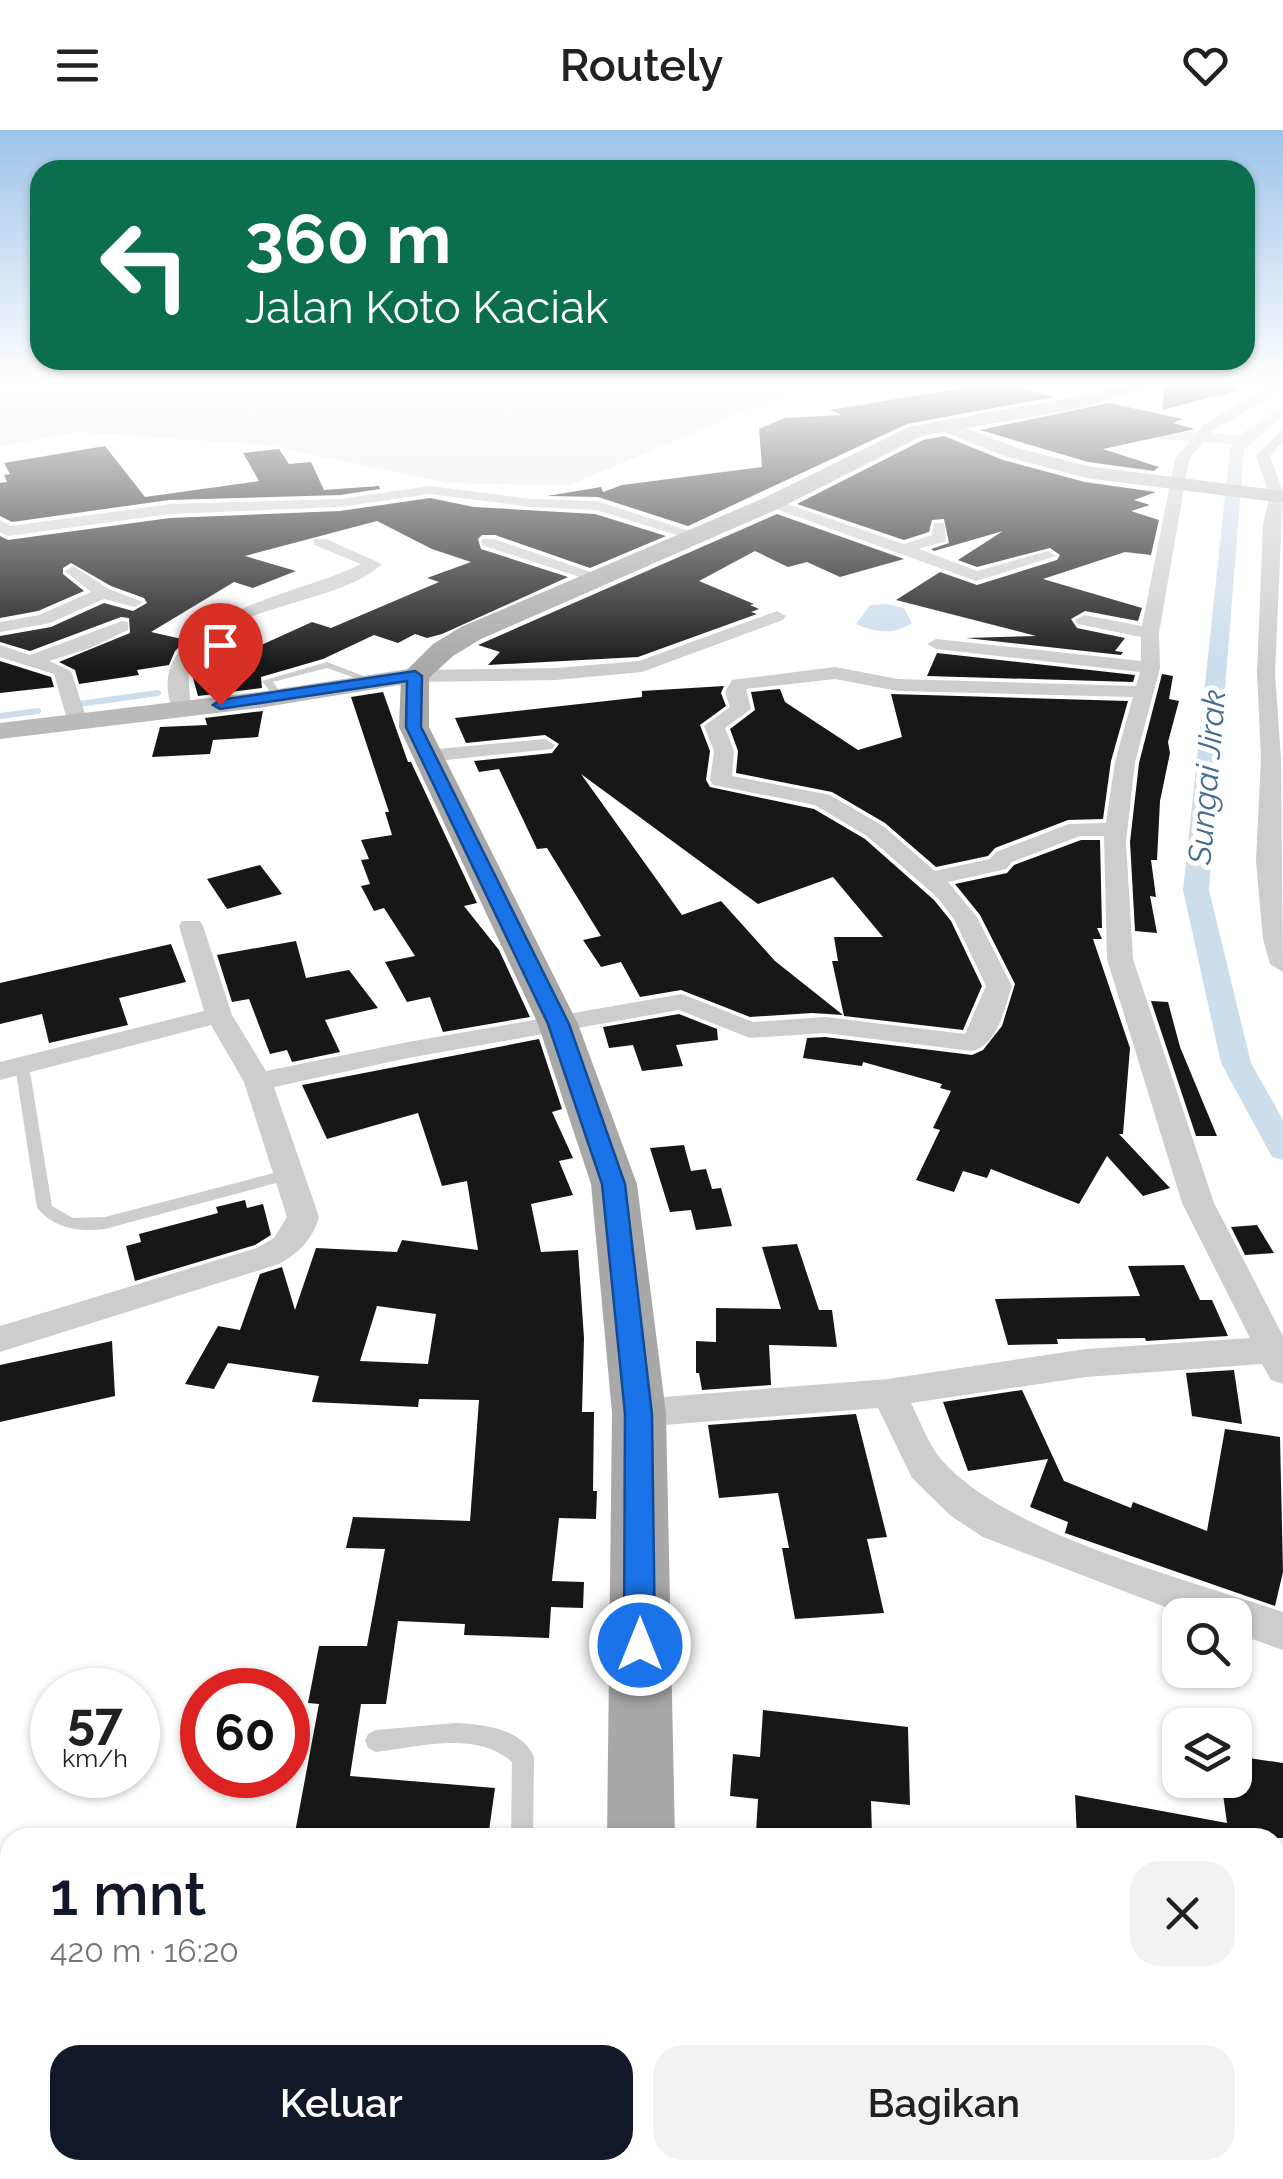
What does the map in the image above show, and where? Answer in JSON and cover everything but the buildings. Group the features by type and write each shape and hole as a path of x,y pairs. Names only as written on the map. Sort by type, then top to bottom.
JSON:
{"main road":[{"path":"641,1828 638,1414 614,1184 558,1024 414,727 415,676 443,650 596,566 697,536 822,478"}],"street":[{"path":"1133,478 1276,496 1271,524 1278,549 1275,863 1281,948"},
{"path":"638,1414 888,1393 1086,1363 1276,1360 1198,1203 1120,959 1116,830 1125,762 1148,680 1150,633 1179,478"},
{"path":"3,529 170,509 340,503 430,490 597,506 697,536"},
{"path":"772,503 976,576 1048,556"},
{"path":"903,549 940,538 939,526"},
{"path":"182,709 179,684 184,658 198,640 281,600 374,564 320,542"},
{"path":"488,542 596,566"},
{"path":"72,571 103,593 134,602"},
{"path":"0,627 44,619 103,593"},
{"path":"0,732 415,676 513,675 658,662 777,616"},
{"path":"1084,620 1150,633"},
{"path":"30,661 84,644 122,626"},
{"path":"936,644 1148,680"},
{"path":"0,651 60,670 77,721"},
{"path":"258,1082 682,1002 750,1030 825,1025 972,1043 982,1032 999,986 964,916 930,879 875,831 822,800 721,780 724,752 714,726 741,709 736,686 814,672 898,685 1148,680"},
{"path":"427,756 546,745"},
{"path":"930,879 998,864 1004,858 1077,829 1116,830"},
{"path":"0,1339 268,1256 286,1246 299,1232 303,1217 258,1082 219,1014 191,926"},
{"path":"11,1068 219,1014"},
{"path":"888,1393 926,1467 964,1505 997,1525 1109,1570 1283,1630"}],"lane":[{"path":"11,1068 44,1208 60,1222 81,1227 105,1223 290,1174"},
{"path":"376,1741 489,1734 511,1742 523,1757 522,1828"}],"shaded area":[{"path":"422,478 588,478 568,486 448,483"}],"water":[{"path":"870,605 904,608 912,623 884,631 856,624"}],"waterway":[{"name":"Sungai Jirak","path":"1234,478 1196,890 1236,1063 1283,1149"},
{"path":"79,704 158,693"},
{"path":"0,716 38,711"}],"route":[{"path":"220,705 415,676 414,727 558,1024 614,1184 638,1414 640,1645"}]}
